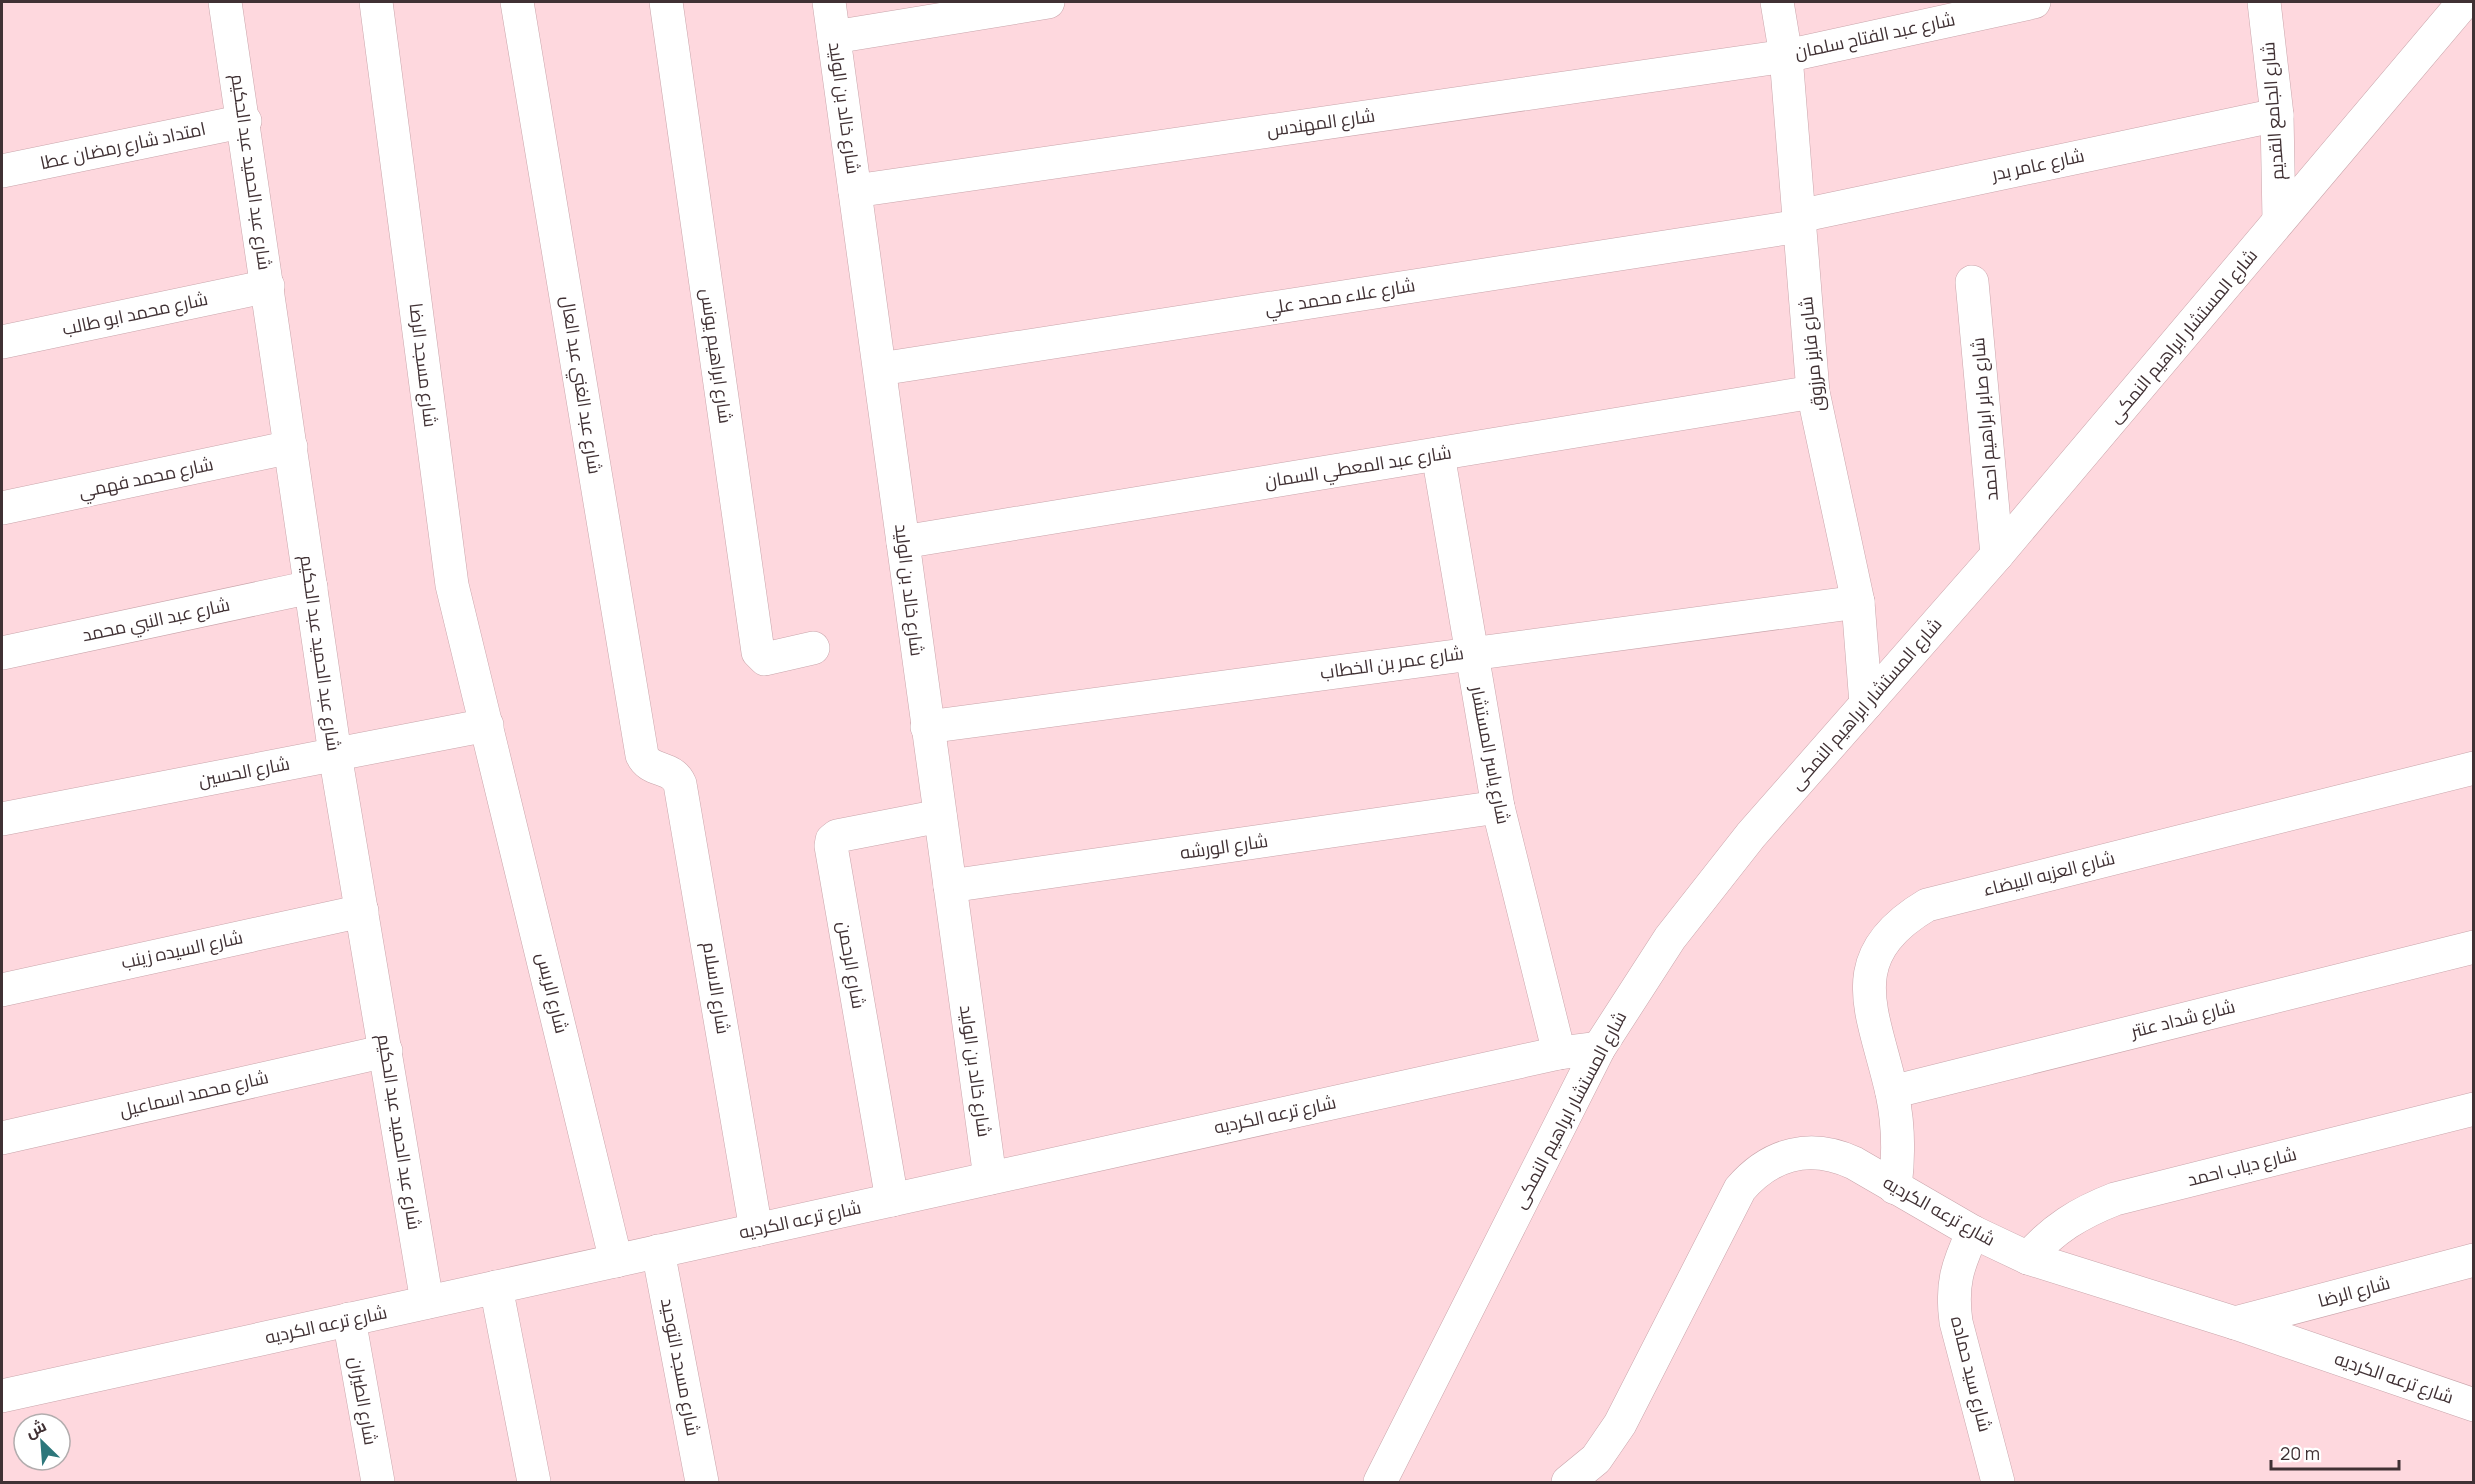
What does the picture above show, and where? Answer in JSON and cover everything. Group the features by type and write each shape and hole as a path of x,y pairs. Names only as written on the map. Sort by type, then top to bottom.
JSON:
{"street":[{"name":"شارع عبد الحميد عبد الحكيم","path":"225,2 335,754 427,1302"},
{"name":"شارع مسجد الرضا","path":"376,2 452,585 487,725"},
{"name":"شارع عبد الغني عبد العال","path":"517,2 642,755 649,766"},
{"name":"شارع ابراهيم يونس","path":"666,2 758,652 765,659 813,648"},
{"name":"شارع خالد بن الوليد","path":"829,2 990,1178"},
{"path":"834,37 1048,2"},
{"name":"شارع فايز مرزوق","path":"1777,2 1786,56 1813,392 1858,602 1866,704"},
{"name":"شارع عبد الفتاح سلمان","path":"1786,56 2034,2"},
{"name":"شارع الجامع القديم","path":"2264,2 2277,115 2280,220"},
{"name":"شارع المستشار ابراهيم النمكى","path":"1380,1482 1599,1048 1670,938 1709,885 1997,555 2464,2"},
{"name":"شارع المهندس","path":"855,191 1786,56"},
{"name":"شارع عامر بدر","path":"1799,221 2277,115"},
{"name":"امتداد شارع رمضان عطا","path":"2,171 244,121"},
{"name":"شارع علاء محمد علي","path":"880,369 1799,221"},
{"name":"شارع صابر ابراهيم احمد","path":"1972,282 1997,555"},
{"name":"شارع محمد ابو طالب","path":"2,342 268,286"},
{"name":"شارع عبد المعطي السمان","path":"903,542 1813,392"},
{"name":"شارع محمد فهمي","path":"2,508 291,447"},
{"name":"شارع ياسر المستشار","path":"1438,454 1498,807 1559,1053"},
{"name":"شارع عبد النبي محمد","path":"2,653 311,587"},
{"name":"شارع عمر بن الخطاب","path":"927,727 1858,602"},
{"name":"شارع الحسين","path":"2,819 487,725"},
{"name":"شارع الريس","path":"487,725 616,1261"},
{"name":"شارع الاسلام","path":"649,766 671,771 681,784 756,1230"},
{"name":"شارع العزبه البيضاء","path":"1895,1188 1899,1140 1892,1092 1872,1020 1868,992 1872,965 1884,940 1897,926 1928,905 2474,768"},
{"name":"شارع الورشه","path":"950,886 1498,807"},
{"name":"شارع الرحمن","path":"892,1200 831,846 837,836 940,816"},
{"name":"شارع السيده زينب","path":"2,990 362,910"},
{"name":"شارع شداد عنتر","path":"1892,1092 2474,947"},
{"name":"شارع ترعه الكرديه","path":"2,1396 1559,1053 1599,1048"},
{"name":"شارع محمد اسماعيل","path":"2,1138 386,1051"},
{"name":"شارع دياب احمد","path":"2028,1258 2047,1235 2068,1220 2115,1199 2474,1109"},
{"name":"شارع ترعه الكرديه","path":"1568,1482 1596,1459 1620,1424 1731,1205 1752,1174 1785,1155 1820,1152 1838,1155 1854,1162 1973,1232 2028,1258 2235,1323 2474,1405"},
{"name":"شارع سيد حماده","path":"1973,1232 1955,1275 1953,1299 1956,1322 1998,1482"},
{"name":"شارع مسجد التوحيد","path":"657,1251 702,1482"},
{"name":"شارع الرضا","path":"2235,1323 2474,1260"},
{"path":"496,1287 534,1482"},
{"name":"شارع الطيران","path":"349,1319 378,1482"}]}
